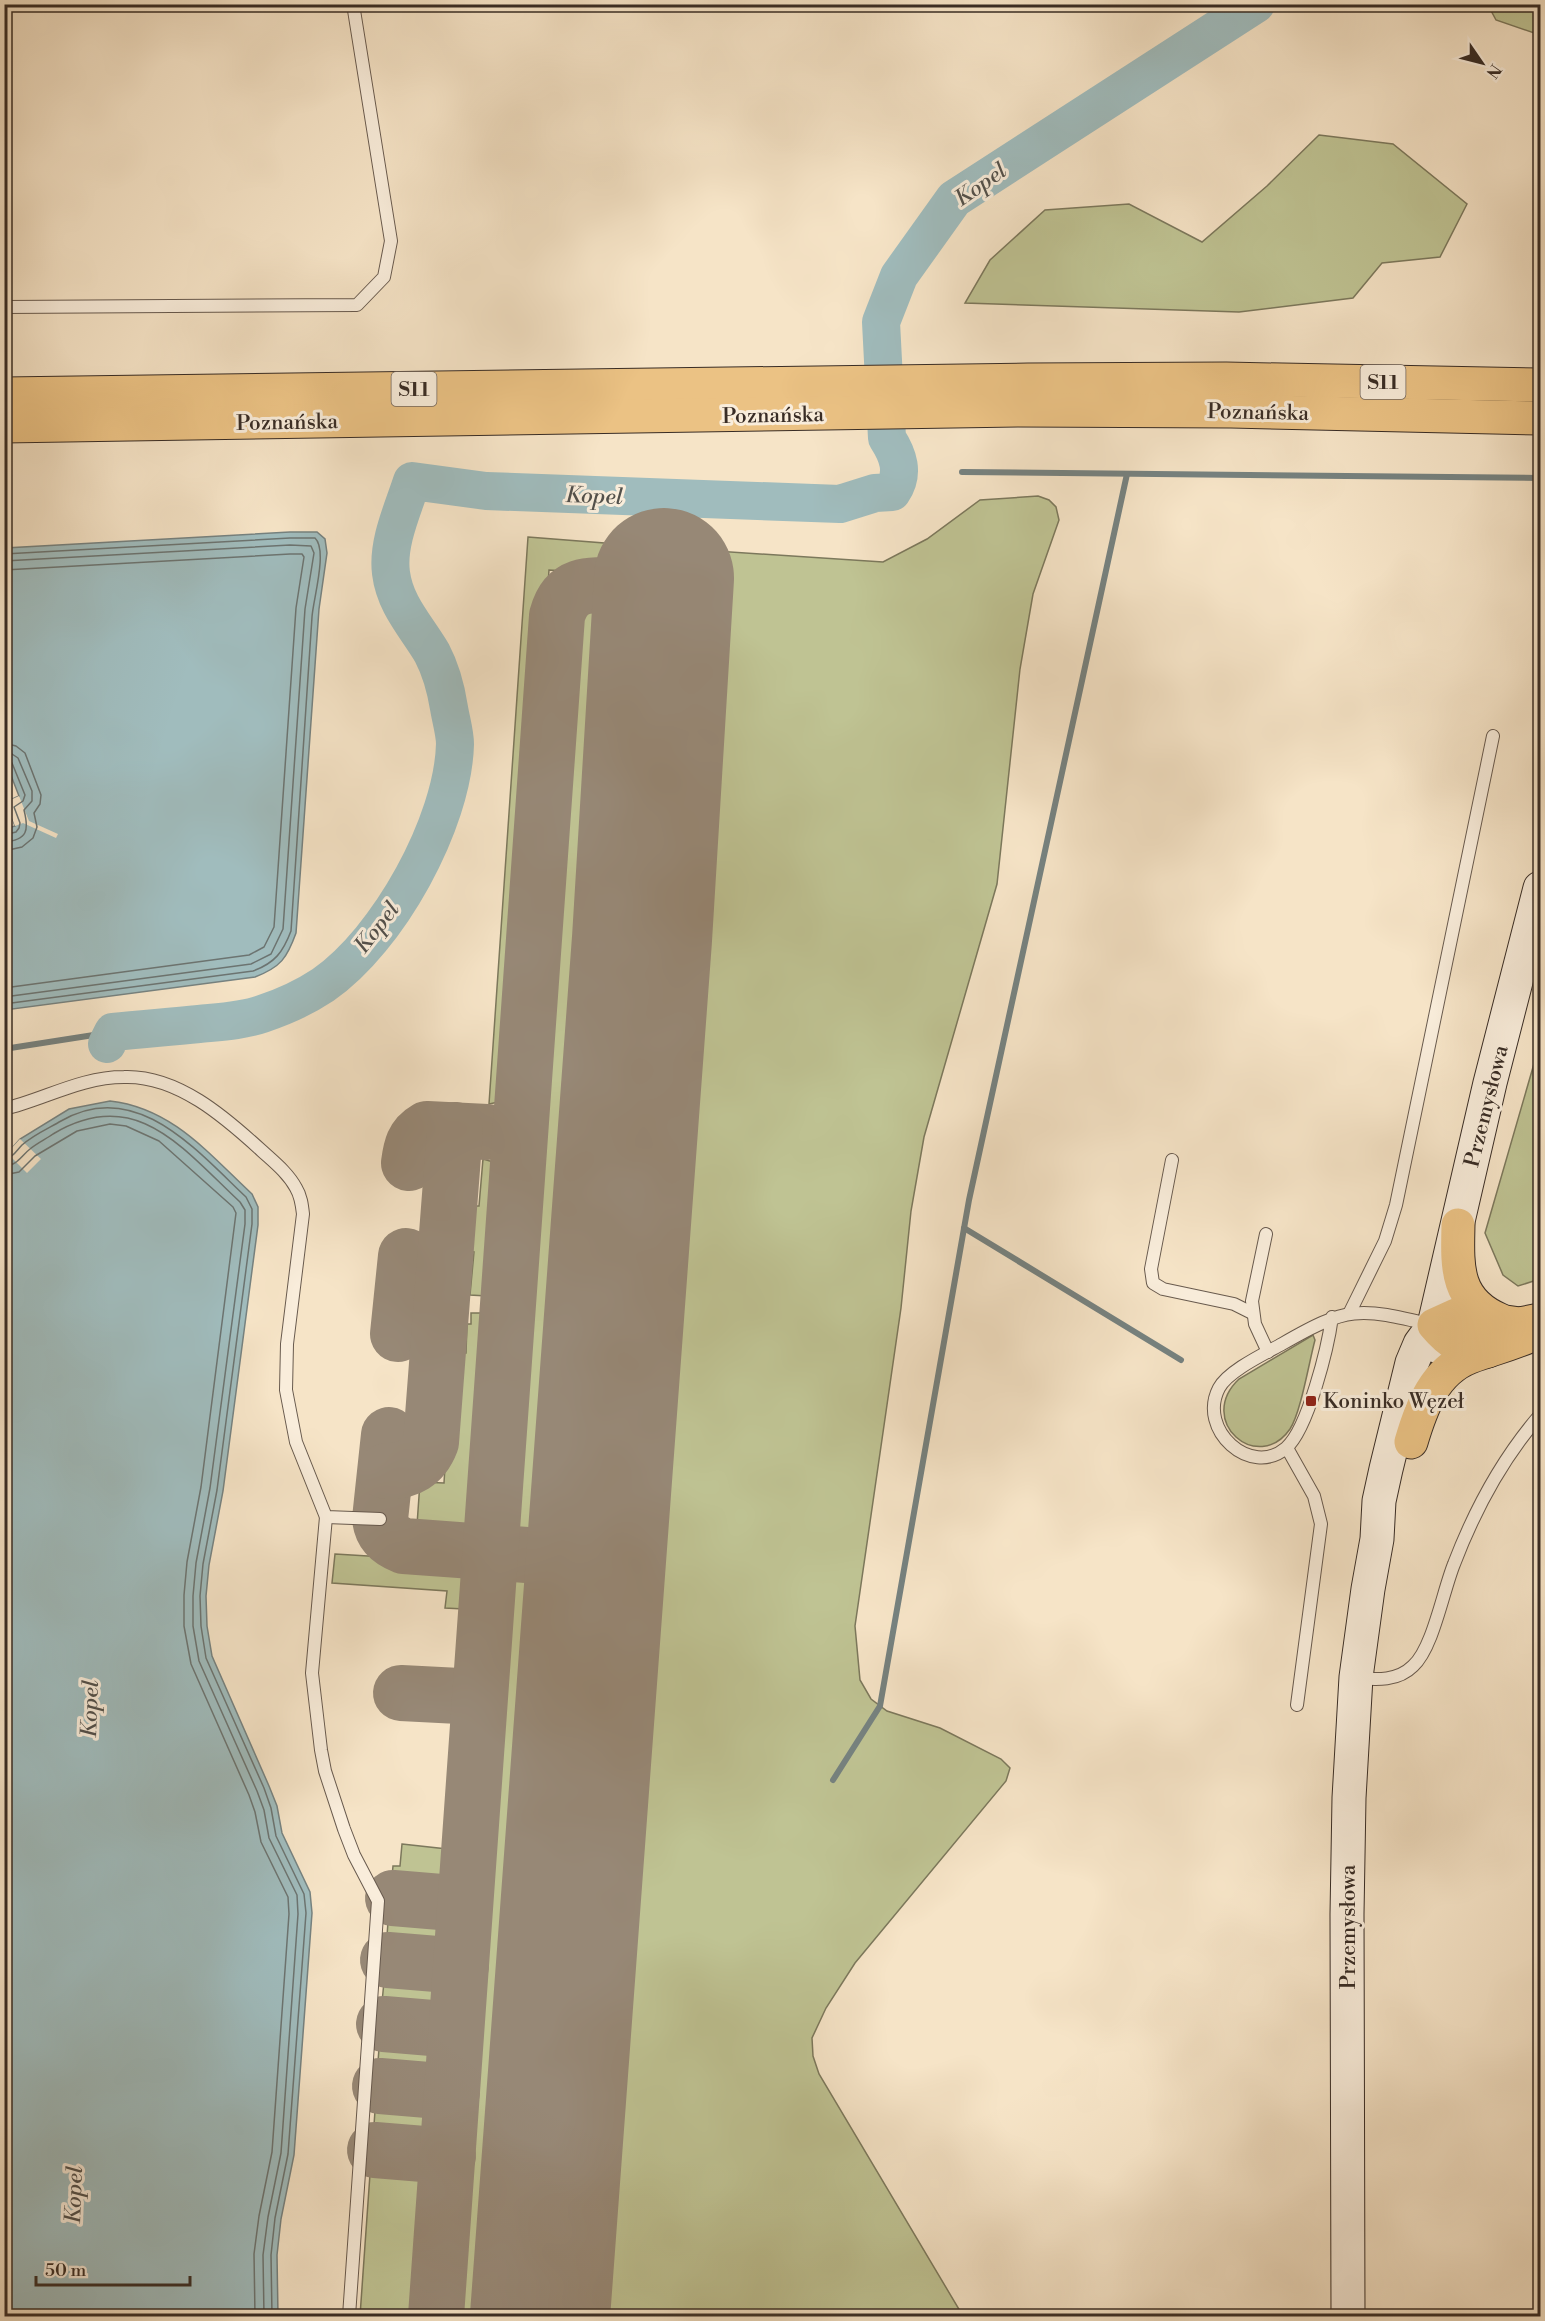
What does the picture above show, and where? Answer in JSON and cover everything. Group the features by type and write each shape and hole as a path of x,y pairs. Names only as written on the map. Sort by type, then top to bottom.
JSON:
{"highway":[{"name":"Poznańska","path":"4,394 822,398 921,397 1226,379 1540,385"},
{"name":"Poznańska","path":"921,397 1231,411 1540,418"},
{"name":"Poznańska","path":"4,426 822,398"},
{"path":"1458,1225 1458,1268 1464,1289 1479,1307 1500,1320"},
{"path":"1488,1352 1470,1352 1457,1347 1434,1325 1456,1315 1520,1324 1540,1320"},
{"path":"1411,1442 1423,1405 1437,1382 1456,1365 1540,1331"}],"street":[{"name":"Przemysłowa","path":"1377,1539 1397,1486 1433,1367 1436,1346 1434,1325 1490,1083 1540,888"},
{"name":"Przemysłowa","path":"1348,2316 1347,1914 1349,1798 1356,1677 1377,1539 1379,1501 1412,1363 1420,1344 1434,1325"}],"lane":[{"path":"4,307 357,304 384,277 391,241 353,4"},
{"path":"1350,1312 1385,1240 1396,1205 1493,735"},
{"path":"4,1109 89,1080 110,1077 143,1078 176,1089 228,1122 286,1174 296,1187 301,1201 303,1214 287,1344 286,1390 296,1442 326,1517 312,1673 325,1771 354,1855 378,1901 349,2316"},
{"path":"1172,1160 1151,1269 1153,1282 1163,1289 1234,1304 1252,1312"},
{"path":"1266,1234 1252,1294 1252,1312 1268,1352"},
{"path":"1332,1317 1304,1421 1287,1448 1272,1455 1245,1454 1229,1445 1218,1430 1216,1420 1215,1402 1219,1387 1232,1375 1268,1352 1332,1317 1350,1312 1380,1313 1434,1325"},
{"path":"1356,1677 1383,1679 1394,1677 1404,1673 1419,1660 1428,1643 1454,1563 1481,1501 1511,1452 1540,1415"},
{"path":"1287,1448 1314,1496 1321,1524 1296,1705"},
{"path":"326,1517 380,1519"}],"green space":[{"path":"1488,5 1540,5 1540,35 1496,20"},
{"path":"1319,135 1393,144 1467,204 1440,257 1382,263 1353,298 1239,312 965,303 990,260 1045,210 1129,204 1202,242 1267,186"},
{"path":"1038,496 1049,500 1056,507 1059,520 1033,594 1020,669 997,884 924,1137 911,1211 901,1308 855,1626 860,1680 871,1699 887,1711 940,1728 1001,1759 1010,1768 1006,1781 855,1963 826,2008 812,2038 813,2056 819,2074 963,2316 571,2316 685,734 701,550 883,562 927,539 980,500"},
{"path":"528,537 642,546 622,574 549,570 512,1099 489,1104"},
{"path":"594,597 621,599 635,615 569,1531 555,1544 512,1541 504,1531 570,620 580,606"},
{"path":"1540,1043 1540,1279 1518,1286 1503,1275 1485,1233"},
{"path":"468,1154 476,1157 472,1206 479,1206 483,1159 507,1166 497,1289 487,1296 470,1295 474,1252 460,1250"},
{"path":"471,1313 484,1313 494,1323 479,1530 470,1538 425,1536 417,1525 420,1482 444,1483 452,1354 466,1353 467,1324 471,1324"},
{"path":"1313,1335 1315,1340 1298,1411 1290,1429 1277,1442 1262,1446 1248,1444 1236,1437 1227,1425 1224,1411 1227,1395 1239,1379"},
{"path":"335,1554 450,1561 449,1569 454,1567 455,1562 468,1563 476,1573 474,1600 464,1609 445,1608 447,1591 332,1583"},
{"path":"512,1566 553,1569 566,1583 514,2316 448,2316 501,1575"},
{"path":"402,1844 456,1850 454,1886 448,1892 391,1887 393,1866 400,1866"},
{"path":"389,1908 447,1913 452,1918 450,1949 443,1955 386,1950"},
{"path":"385,1971 442,1975 447,1981 446,2012 440,2018 381,2013"},
{"path":"380,2034 438,2038 443,2044 442,2074 435,2081 377,2076"},
{"path":"376,2096 434,2101 439,2106 437,2138 431,2144 373,2140"},
{"path":"371,2160 429,2165 434,2171 424,2316 360,2316"}],"water":[{"path":"317,532 325,539 327,553 319,609 296,933 286,955 277,965 255,977 5,1010 4,829 15,826 6,802 19,796 5,760 5,548"},
{"path":"110,1101 132,1105 152,1113 188,1135 252,1194 258,1207 258,1225 223,1491 209,1565 206,1596 207,1626 212,1656 277,1806 282,1833 310,1892 312,1913 294,2155 281,2219 277,2255 278,2316 5,2316 5,1156 20,1139 69,1109"}],"pier":[{"path":"19,796 29,821 58,834 56,838 23,823 15,826 6,802"},
{"path":"20,1139 41,1159 27,1173 7,1153"}],"waterway":[{"name":"Kopel","path":"107,1044 113,1032 247,1018 278,1008 309,994 347,965 371,939 393,910 413,877 443,809 455,744 443,680 438,666 407,615 393,585 391,573 391,550 412,481 486,491 840,504 875,493 892,492 899,471 897,458 887,438 881,322 899,276 954,199 1256,4"},
{"path":"962,472 1540,478"},
{"path":"833,1780 880,1706 969,1200 1127,474"},
{"path":"4,1049 113,1032"},
{"path":"964,1228 1181,1360"}],"taxiway":[{"path":"436,2316 557,616 561,605 572,591 588,586 606,585 644,590 658,605 661,622"},
{"path":"409,1163 414,1143 427,1129 487,1132"},
{"path":"386,1471 401,1470 414,1465 424,1456 431,1442 455,1130"},
{"path":"398,1334 406,1256"},
{"path":"389,1435 380,1519 385,1533 395,1542 404,1546 595,1560"},
{"path":"401,1693 479,1697"},
{"path":"393,1898 465,1904"},
{"path":"388,1960 461,1966"},
{"path":"384,2024 456,2030"},
{"path":"380,2086 452,2092"},
{"path":"375,2150 448,2156"}],"runway":[{"path":"540,2316 642,939 664,578"}],"place":[{"name":"Koninko Węzeł","path":"1311,1401"}]}
